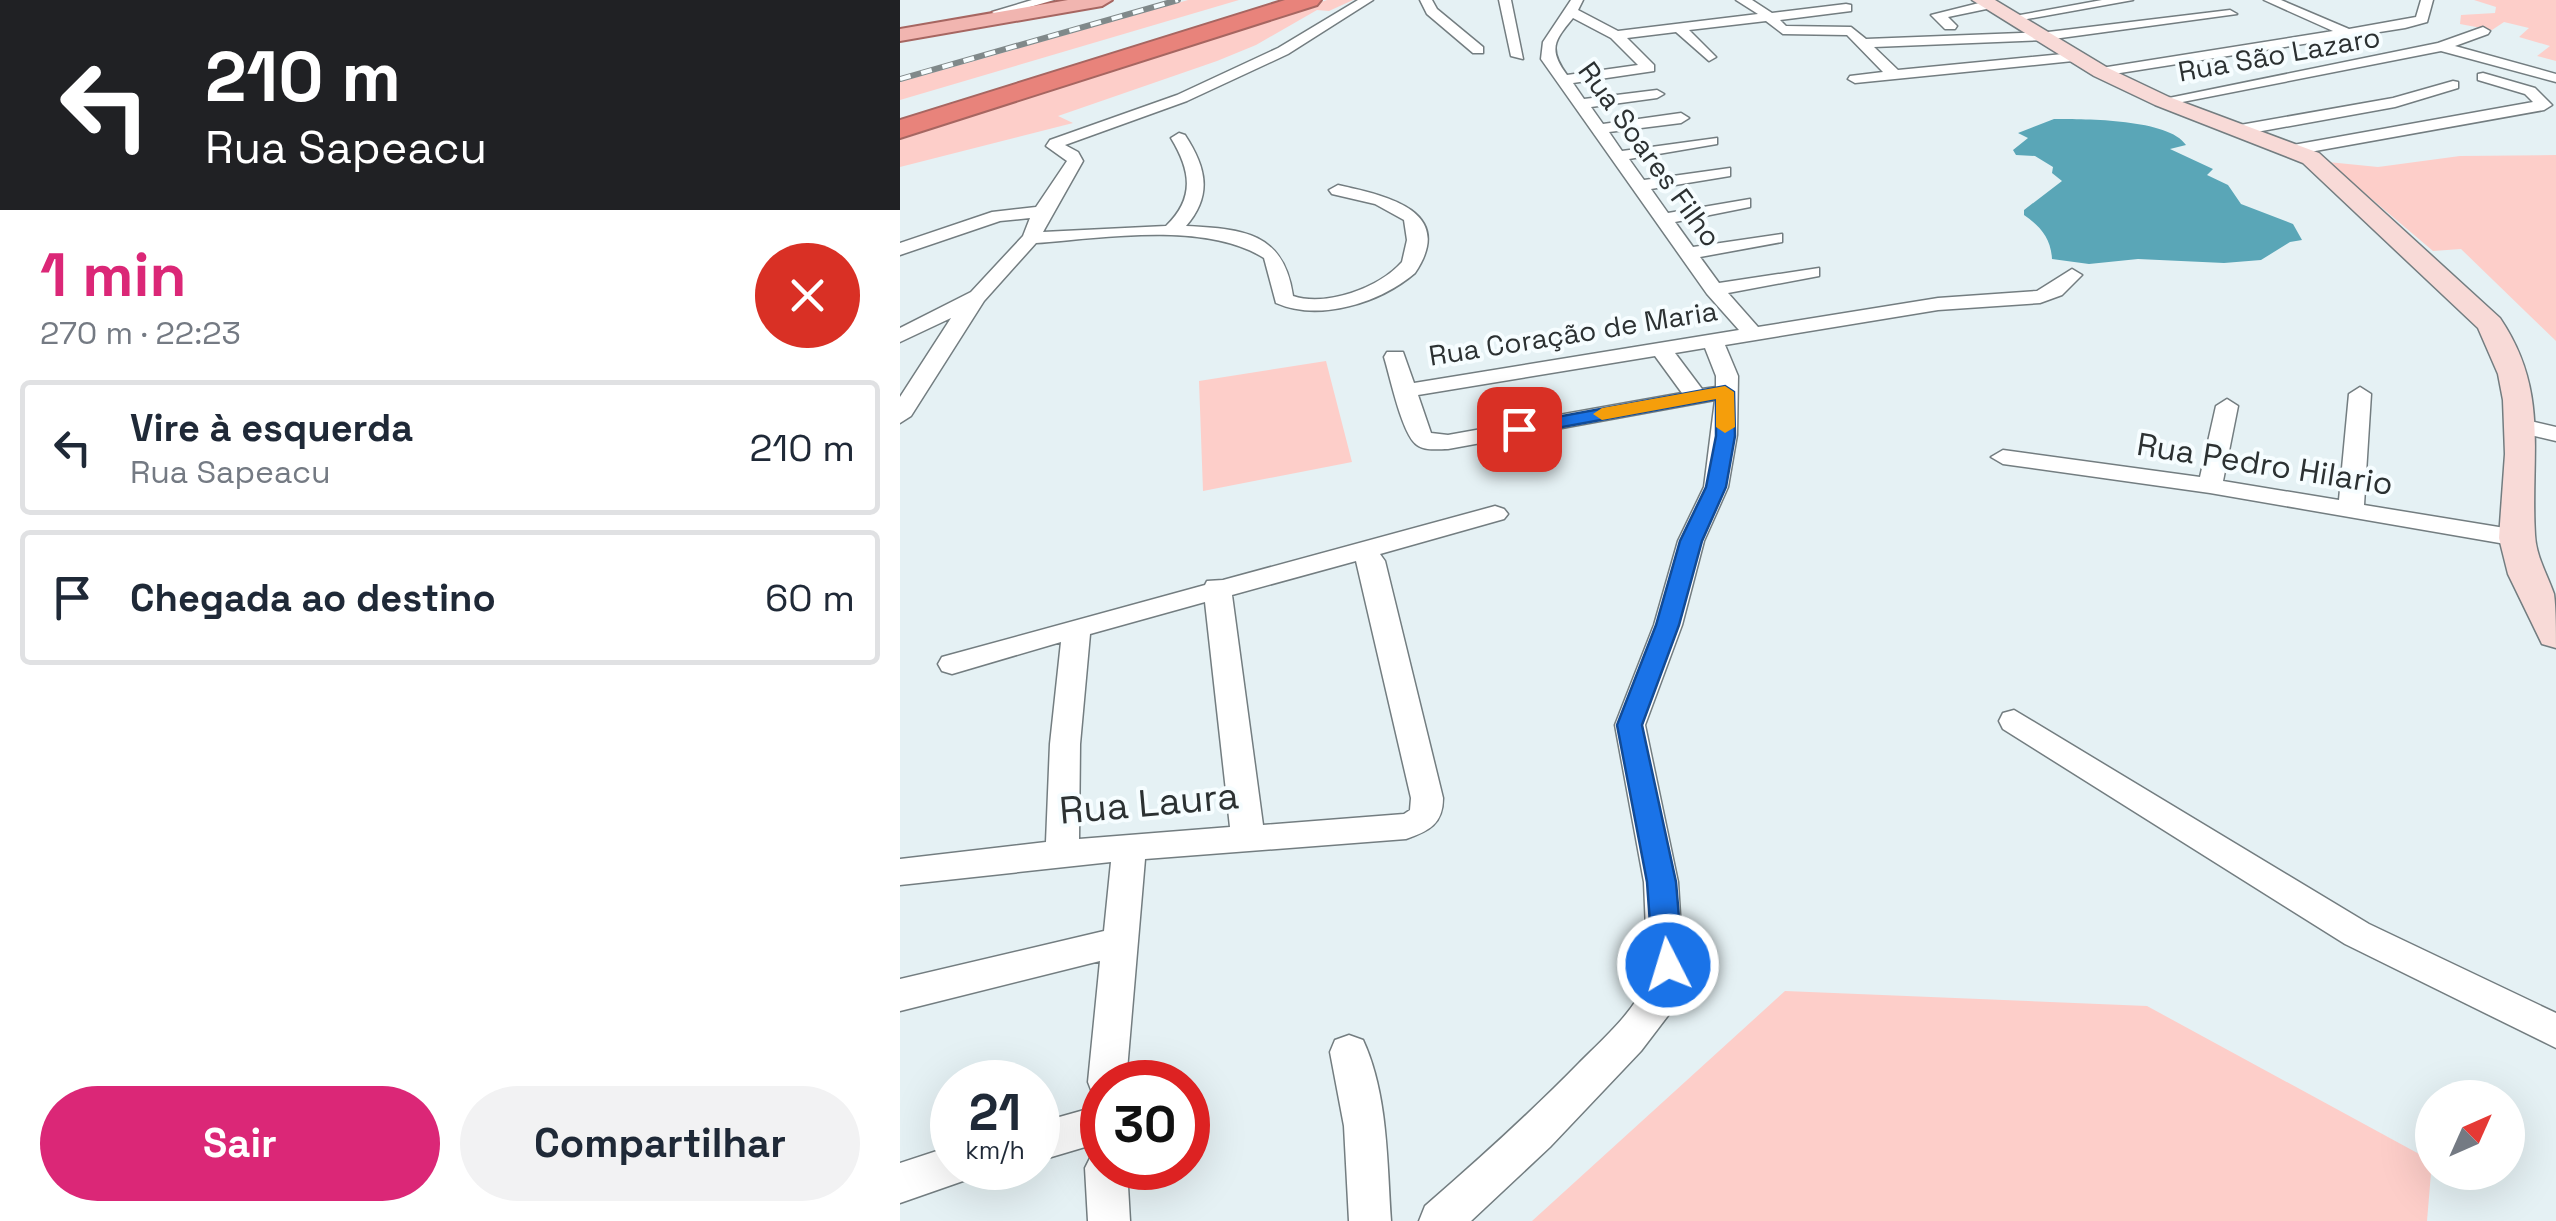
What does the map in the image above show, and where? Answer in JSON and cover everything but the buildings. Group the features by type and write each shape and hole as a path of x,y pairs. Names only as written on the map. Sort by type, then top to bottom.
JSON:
{"highway":[{"path":"900,115 1274,0"},
{"path":"900,129 1310,0"}],"main road":[{"path":"900,31 1065,0"},
{"path":"900,31 1102,0"}],"street":[{"path":"999,12 1048,0"},
{"path":"900,416 948,336 1031,238 1042,212 1075,161 1056,144 1182,98 1283,51 1367,0"},
{"path":"1426,0 1432,11 1478,50"},
{"path":"1505,0 1518,56"},
{"path":"1742,0 1786,30 1847,30 1865,43 1894,75"},
{"path":"2016,17 2126,0"},
{"path":"2270,0 2405,56 2441,66"},
{"path":"2101,72 2422,19 2427,0"},
{"path":"1950,26 1938,15 1986,2 2101,72 2162,101 2311,158 2470,302 2507,348 2518,385 2522,426 2517,538 2546,598 2556,635"},
{"path":"1616,35 1771,18 1843,4 1860,20"},
{"path":"1562,80 1648,69 1616,35 1575,6"},
{"name":"Rua Soares Filho","path":"1575,6 1552,35 1546,49 1548,58 1714,290 1752,333"},
{"path":"1692,8 1724,22"},
{"path":"1865,43 2044,35 2230,14"},
{"path":"1678,27 1709,57"},
{"name":"Rua São Lazaro","path":"2162,101 2405,56 2483,31"},
{"path":"2442,47 2556,78"},
{"path":"2206,55 2265,81"},
{"path":"1855,80 2073,56"},
{"path":"2255,66 2292,60"},
{"path":"2240,130 2395,102 2455,78 2530,91 2544,105 2293,150"},
{"path":"1580,104 1656,94"},
{"path":"1599,129 1680,118"},
{"path":"1172,230 1196,205 1198,188 1191,155 1179,138"},
{"path":"1620,156 1711,141"},
{"path":"1641,186 1724,172"},
{"path":"1031,238 1172,230 1261,248 1275,259 1284,299 1289,304 1308,306 1374,290 1409,268 1416,251 1416,224 1408,213 1389,203 1338,190"},
{"path":"1664,218 1744,204"},
{"path":"903,245 998,216 1042,212"},
{"path":"1689,253 1775,238"},
{"path":"1714,290 1812,272"},
{"name":"Rua Coração de Maria","path":"1404,391 1966,301 2023,300 2055,291 2072,275"},
{"path":"900,336 978,296"},
{"path":"1395,357 1420,435 1427,442 1448,442 1710,394 1727,376 1712,340"},
{"path":"1440,1221 1536,1134 1628,1039 1657,1002 1666,979 1662,882 1630,725 1668,625 1691,541 1716,487 1725,436 1710,394 1660,348"},
{"path":"2351,510 2360,394"},
{"path":"2210,486 2227,406"},
{"path":"2522,426 2556,434"},
{"name":"Rua Pedro Hilario","path":"2003,457 2210,486 2517,538"},
{"path":"952,664 1217,587 1496,514"},
{"name":"Rua Laura","path":"900,872 1062,853 1406,826 1424,818 1426,798 1372,561 1362,552"},
{"path":"1217,587 1248,837"},
{"path":"1062,853 1066,744 1077,627"},
{"path":"2014,721 2357,934 2556,1031"},
{"path":"1108,1060 1129,848"},
{"path":"900,995 1118,942"},
{"path":"1349,1052 1364,1126 1370,1221"},
{"path":"900,1183 930,1173"},
{"path":"1107,1190 1109,1221"}],"shaded area":[{"path":"1188,0 1239,0 900,100 900,82"},
{"path":"1327,0 1353,0 1329,11 1317,10 1256,45 1217,61 1058,116 1073,123 900,167 900,140"},
{"path":"2474,0 2556,0 2556,61 2537,56 2550,46 2519,37 2529,28 2504,22 2492,30 2460,24 2461,15 2495,13 2496,7"},
{"path":"2556,155 2556,341 2461,249 2433,251 2328,162 2378,167 2460,156"},
{"path":"1326,361 1352,462 1203,491 1199,381"},
{"path":"1785,991 2147,1006 2415,1152 2415,1190 2430,1190 2427,1221 1532,1221"}],"water":[{"path":"2054,119 2126,122 2177,136 2186,145 2170,149 2213,169 2207,175 2228,185 2241,204 2293,224 2302,240 2290,242 2261,260 2224,263 2138,259 2089,264 2052,259 2047,239 2024,215 2024,210 2062,181 2052,173 2053,167 2035,156 2016,155 2013,150 2028,138 2018,133"}],"railway":[{"path":"900,79 1178,0"}],"slow traffic":[{"path":"1602,414 1725,392 1725,427"}],"route":[{"path":"1519,429 1725,392 1725,436 1716,487 1691,541 1668,625 1636,700 1630,725 1662,882 1668,965"}]}
